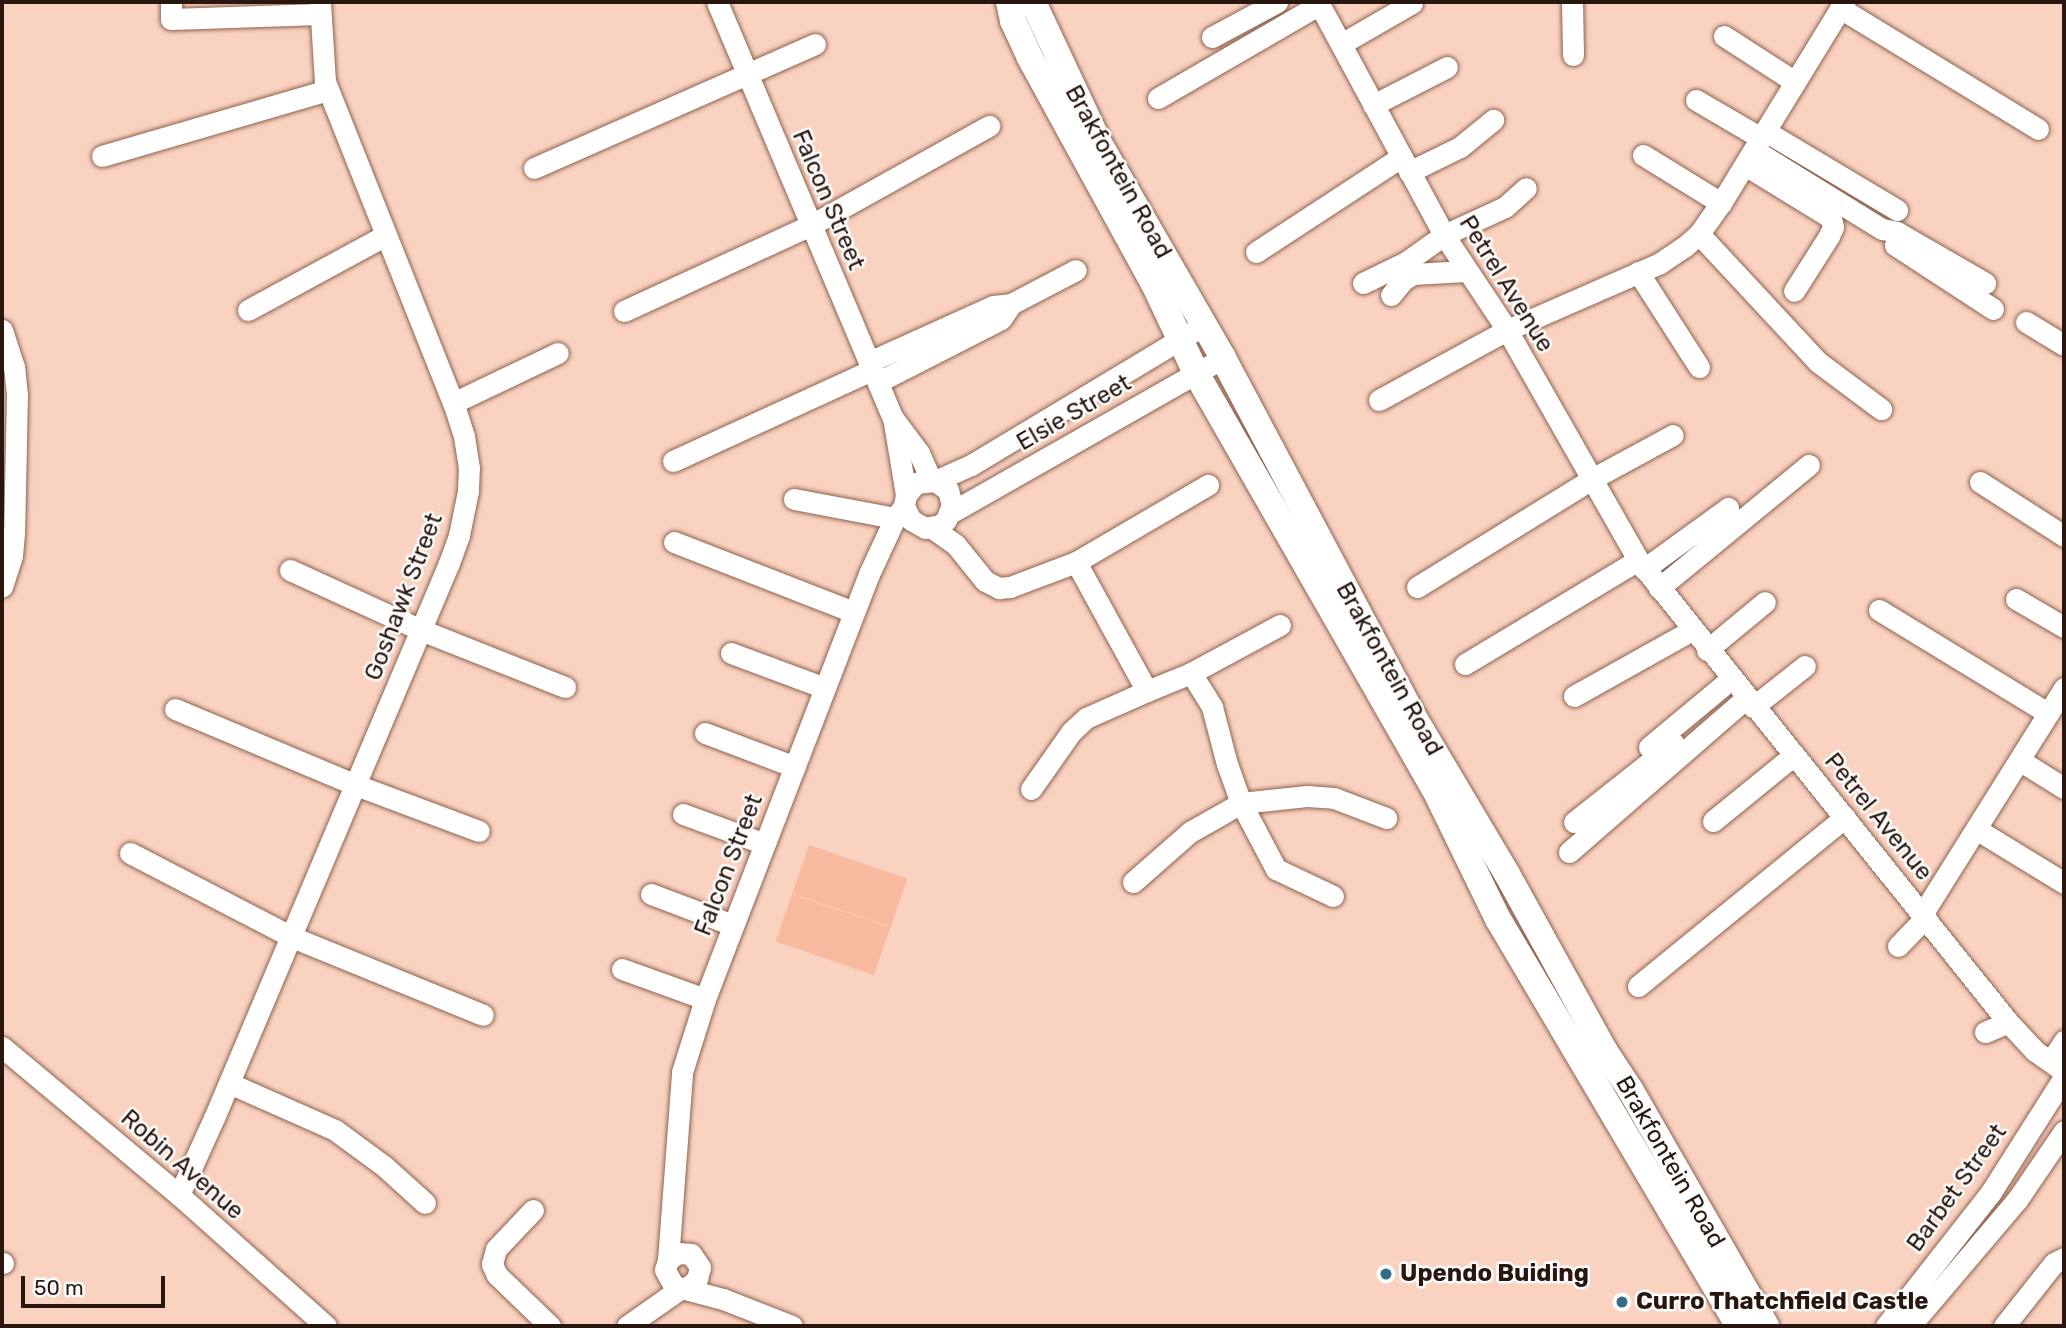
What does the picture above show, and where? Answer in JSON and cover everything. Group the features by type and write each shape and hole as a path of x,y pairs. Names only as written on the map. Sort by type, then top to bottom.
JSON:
{"street":[{"path":"171,2 171,19 320,8"},
{"name":"Falcon Street","path":"718,2 745,73 893,418 919,453 933,481"},
{"name":"Brakfontein Road","path":"1009,2 1013,21 1029,56 1154,284 1196,373 1434,788 1497,919 1739,1326"},
{"name":"Brakfontein Road","path":"1033,2 1062,69 1099,143 1223,358 1412,715 1507,874 1604,1050 1631,1091 1766,1326"},
{"path":"1212,37 1277,2"},
{"path":"1183,71 1313,2"},
{"path":"1158,98 1313,2"},
{"name":"Petrel Avenue","path":"1313,2 1341,44 1444,235 1507,330 1590,480 1641,565 2008,1022 2035,1051 2060,1070"},
{"path":"1573,2 1573,55"},
{"path":"1341,44 1412,3"},
{"path":"1379,400 1507,330 1660,263 1699,234 1721,203 1842,5 2038,129"},
{"name":"Goshawk Street","path":"179,1195 292,937 421,630 459,535 467,501 469,468 464,436 453,403 328,90 322,64 320,8"},
{"path":"1724,36 1795,82"},
{"path":"534,167 815,44"},
{"path":"1373,104 1447,67"},
{"path":"102,156 328,90"},
{"path":"1696,100 1756,146 1882,229 1896,247 1993,309"},
{"path":"1255,252 1405,165 1460,147 1493,120"},
{"path":"624,311 811,225 989,126"},
{"path":"1756,146 1897,210"},
{"path":"1756,146 1831,218 1833,227 1829,236 1794,291"},
{"path":"1643,155 1721,203"},
{"path":"1363,282 1406,262 1444,235 1505,207 1526,187"},
{"path":"1882,229 1897,232 1986,283"},
{"path":"1699,234 1818,362 1881,409"},
{"path":"248,310 386,235"},
{"path":"673,461 873,371 993,306 1011,304 1076,270"},
{"path":"1391,295 1413,274 1466,271"},
{"path":"1638,272 1699,367"},
{"path":"2026,322 2064,345"},
{"name":"Elsie Street","path":"933,481 971,465 1204,325"},
{"path":"2,586 12,556 8,494 17,394 14,366 3,335"},
{"path":"453,403 558,353"},
{"name":"Elsie Street","path":"938,522 1223,358"},
{"name":"Falcon Street","path":"675,1278 673,1218 682,1072 705,999 852,617 902,506 893,418"},
{"path":"1417,587 1590,480 1673,435"},
{"path":"1659,588 1809,465"},
{"path":"884,544 938,522 951,497 942,484 933,481 916,483 902,506"},
{"path":"1980,482 2064,536"},
{"path":"902,506 911,520 938,522 979,576 999,588 1010,587 1076,562 1208,485"},
{"path":"794,499 902,506"},
{"path":"1465,664 1641,565 1727,508"},
{"path":"674,542 852,617"},
{"path":"1076,562 1147,691"},
{"path":"697,563 852,617"},
{"path":"290,570 421,630 565,687"},
{"path":"2016,598 2064,627"},
{"path":"1707,650 1765,602"},
{"path":"1879,611 2048,713"},
{"path":"1031,789 1071,732 1086,718 1191,673 1280,625"},
{"path":"1574,696 1692,630"},
{"path":"731,653 825,688"},
{"path":"1640,755 1742,694 1805,666"},
{"path":"1191,673 1212,707 1241,803 1276,869 1333,896"},
{"path":"1898,946 1924,915 2064,688"},
{"path":"1574,822 1742,694"},
{"path":"1569,852 1742,694"},
{"path":"175,709 356,785 479,831"},
{"path":"705,733 795,767"},
{"path":"1713,821 1794,755"},
{"path":"2019,760 2064,788"},
{"path":"1133,882 1190,832 1241,803 1307,796 1335,798 1387,818"},
{"path":"683,814 765,844"},
{"path":"1638,986 1845,817"},
{"path":"1976,829 2064,883"},
{"path":"130,853 292,937 483,1016"},
{"path":"651,894 733,925"},
{"path":"622,969 705,999"},
{"path":"1985,1032 2008,1022"},
{"name":"Barbet Street","path":"1886,1326 2003,1174 2060,1070 2064,1041"},
{"name":"Robin Avenue","path":"2,1047 179,1195 326,1326"},
{"path":"229,1083 335,1130 376,1159 425,1203"},
{"name":"Barbet Street","path":"1910,1326 2024,1190 2064,1131"},
{"path":"2003,1174 2024,1190"},
{"path":"533,1210 496,1249 492,1264 497,1275 550,1326"},
{"path":"673,1218 695,1261 723,1299"},
{"path":"636,1320 675,1278 678,1253 695,1261"},
{"path":"2004,1326 2054,1263 2064,1258"},
{"path":"675,1278 697,1279 695,1261"},
{"path":"675,1278 792,1326"}],"shaded area":[{"path":"809,845 907,879 891,927 792,893"},
{"path":"792,894 890,928 874,975 776,941"}],"place":[{"name":"Upendo Buiding","path":"1386,1274"},
{"name":"Curro Thatchfield Castle","path":"1622,1302"}]}
